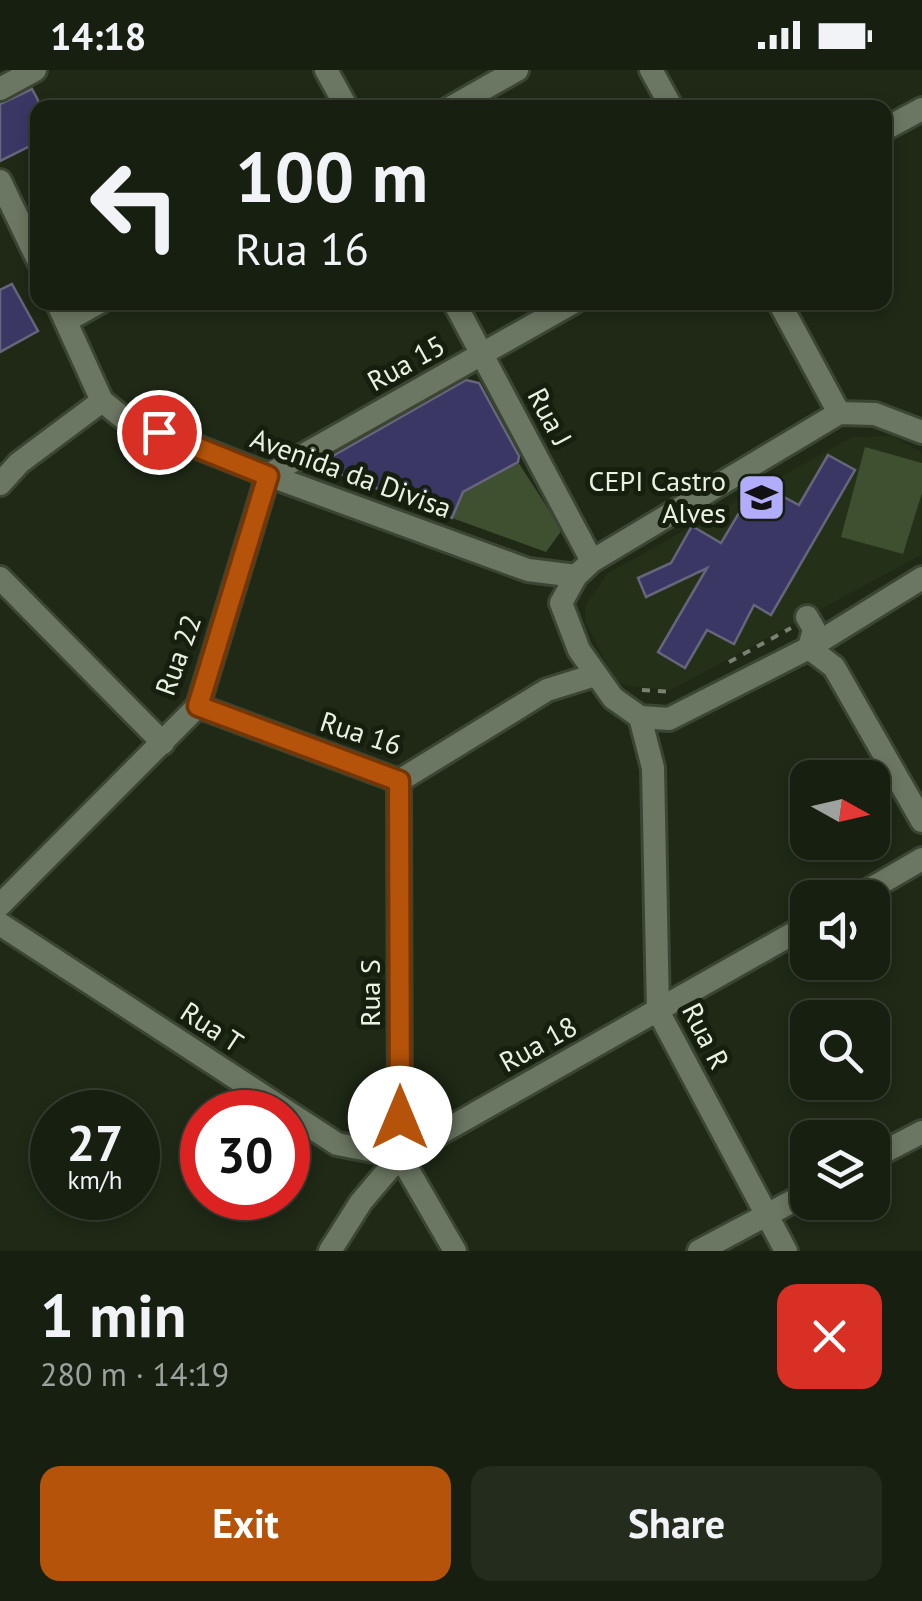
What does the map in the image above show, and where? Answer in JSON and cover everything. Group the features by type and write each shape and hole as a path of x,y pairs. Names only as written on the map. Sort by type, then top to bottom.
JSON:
{"street":[{"path":"0,89 34,70"},
{"path":"326,70 343,100"},
{"path":"464,100 517,70"},
{"path":"652,70 668,100"},
{"path":"892,126 922,109"},
{"path":"0,181 30,243"},
{"name":"Rua J","path":"458,310 584,568"},
{"name":"Rua 15","path":"268,476 560,310"},
{"path":"783,310 838,413"},
{"path":"0,484 10,457 102,400 62,312"},
{"name":"Avenida da Divisa","path":"102,400 122,417 268,476 528,570 584,568"},
{"path":"922,432 875,414 838,413 584,568 561,602 580,650 614,698 640,716 669,719 814,629 922,578"},
{"name":"Rua 22","path":"0,904 198,706 268,476"},
{"name":"Avenida da Divisa","path":"528,570 561,602"},
{"path":"0,578 163,743"},
{"path":"814,629 922,821"},
{"name":"Rua 16","path":"548,690 580,650"},
{"name":"Rua 16","path":"198,706 399,781 548,690 595,675"},
{"name":"Rua R","path":"640,716 653,768 658,1011 786,1251"},
{"name":"Rua R","path":"653,768 669,719"},
{"name":"Rua S","path":"399,781 400,1156 455,1251"},
{"path":"886,880 922,859"},
{"name":"Rua T","path":"0,924 337,1144 400,1156"},
{"name":"Rua 18","path":"330,1251 361,1202 400,1156 790,935"},
{"path":"890,1149 922,1132"},
{"path":"699,1251 790,1202"}],"path":[{"path":"723,666 814,629"},
{"path":"636,688 670,692 681,688"}],"shaded area":[{"path":"893,436 922,453 921,555 671,690 627,686 614,679 585,621 585,606 608,573 852,437"},
{"path":"865,447 922,463 922,493 903,554 841,537"},
{"path":"518,462 562,530 546,552 452,518 463,492"}],"building":[{"path":"32,89 38,100 30,100 30,146 0,161 0,104"},
{"path":"12,284 38,331 0,352 0,290"},
{"path":"466,380 479,383 519,456 518,462 463,492 452,518 317,465"},
{"path":"828,455 855,470 771,615 754,605 734,644 707,630 685,668 658,652 707,568 646,597 638,578 671,563 692,526 721,543 751,493 763,486 799,505"}],"place":[{"name":"CEPI Castro Alves","path":"761,497"}],"route":[{"path":"159,432 268,476 198,706 399,781 400,1118"}]}
